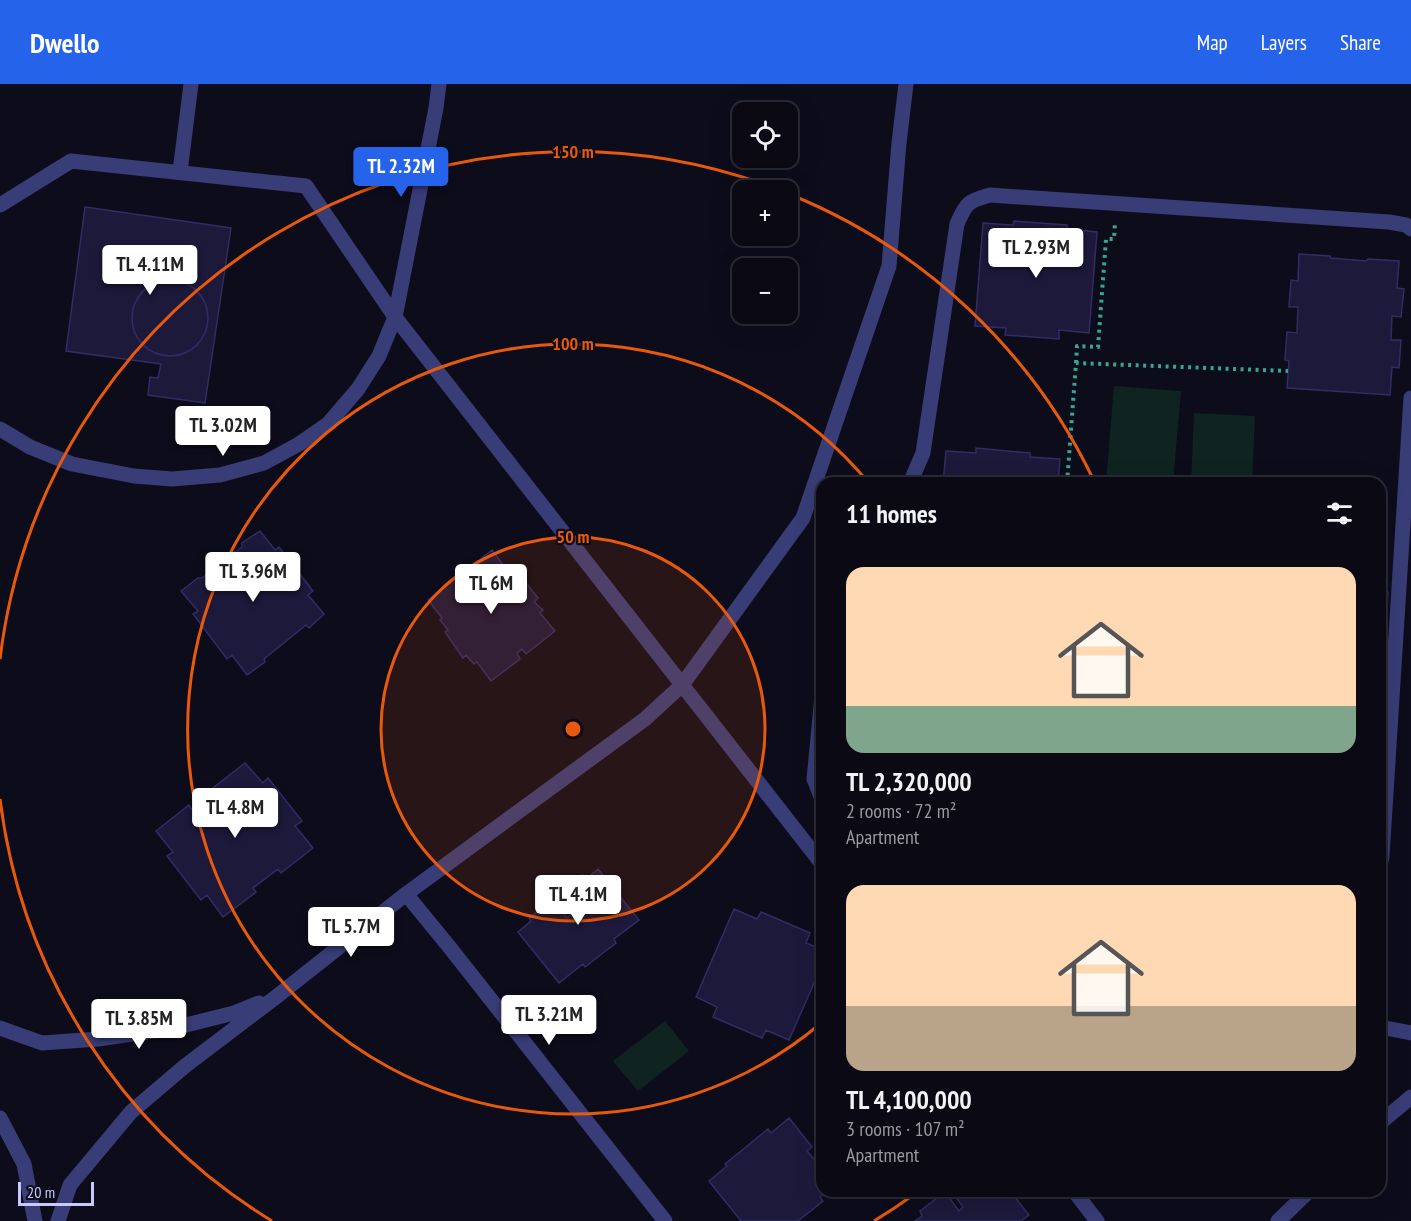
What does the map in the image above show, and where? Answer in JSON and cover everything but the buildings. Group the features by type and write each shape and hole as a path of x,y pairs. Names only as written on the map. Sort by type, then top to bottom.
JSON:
{"street":[{"path":"180,172 191,84"},
{"path":"0,429 30,447 72,464 134,476 172,479 220,475 264,463 299,444 328,424 358,389 379,356 394,317 439,84"},
{"path":"817,477 889,266 906,84"},
{"path":"0,206 71,161 306,186 394,317 816,856"},
{"path":"913,477 923,453 957,224 963,210 972,200 990,195 1389,222 1406,225 1411,230"},
{"path":"1386,793 1411,398"},
{"path":"58,1221 70,1185 131,1112 185,1066 406,894 645,719 682,685 803,518 816,480"},
{"path":"816,758 814,779 816,784"},
{"path":"406,894 452,949 665,1221"},
{"path":"0,1028 42,1043 98,1039 174,1028 234,1013 276,997"},
{"path":"1386,1028 1411,1034"},
{"path":"1386,1118 1411,1097"},
{"path":"0,1118 24,1164 35,1221"},
{"path":"1079,1197 1097,1221"},
{"path":"1278,1221 1303,1197"}],"path":[{"path":"1067,477 1077,346 1098,347 1106,239 1114,239 1116,204"},
{"path":"1076,363 1288,371"}],"green space":[{"path":"1114,386 1181,391 1174,477 1106,477"},
{"path":"1194,413 1255,416 1252,477 1191,477"},
{"path":"665,1021 689,1051 638,1091 613,1061"}]}
